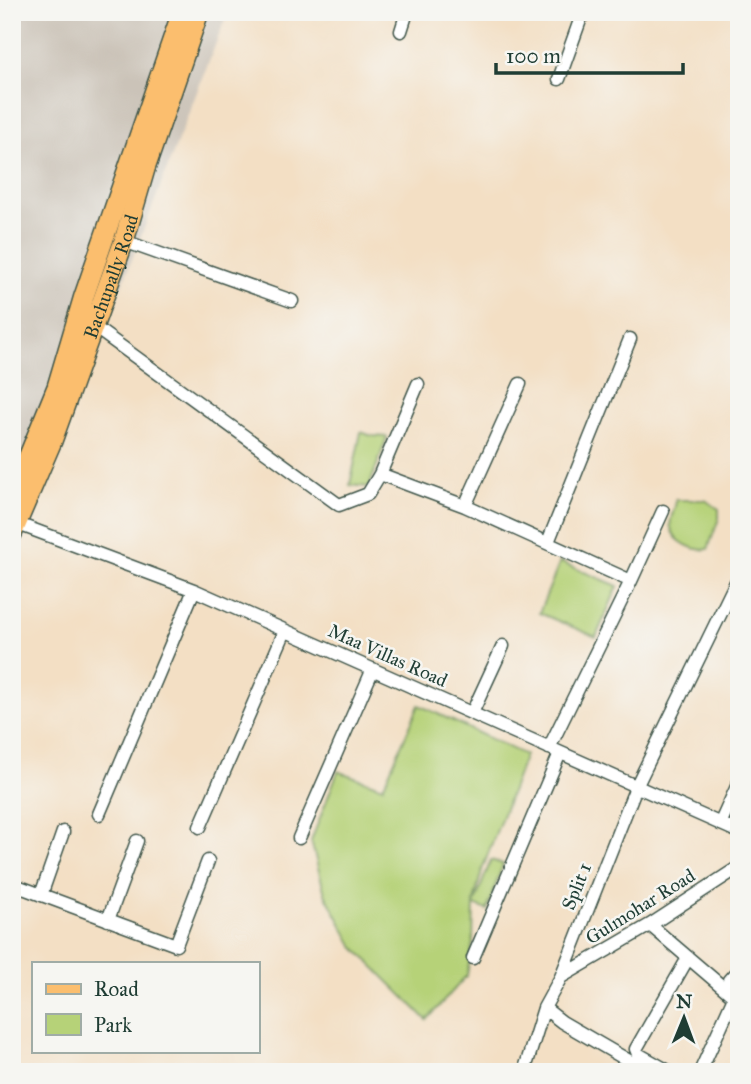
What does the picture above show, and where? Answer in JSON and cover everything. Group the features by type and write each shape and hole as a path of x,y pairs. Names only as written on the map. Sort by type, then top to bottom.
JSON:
{"main road":[{"name":"Bachupally Road","path":"12,497 57,387 84,296 182,12"},
{"name":"Bachupally Road","path":"15,529 52,441 124,241 145,169 199,12"}],"street":[{"path":"401,31 407,12"},
{"path":"558,79 583,12"},
{"path":"124,241 292,301"},
{"path":"93,326 339,505 368,494 380,474 418,384"},
{"path":"548,542 630,339"},
{"path":"465,506 520,384"},
{"path":"380,474 465,506 631,581"},
{"path":"473,958 555,750 663,511"},
{"name":"Maa Villas Road","path":"15,529 194,590 555,750 639,782 739,832"},
{"name":"Split 1","path":"524,1072 544,1008 561,977 639,782 739,576"},
{"path":"99,814 194,590"},
{"path":"200,827 285,631"},
{"path":"472,713 503,646"},
{"path":"299,838 373,669"},
{"path":"720,824 739,782"},
{"path":"41,895 64,832"},
{"path":"108,920 137,841"},
{"path":"12,884 176,945 208,861"},
{"name":"Gulmohar Road","path":"561,977 650,925 739,867"},
{"path":"650,925 736,999 700,1072"},
{"path":"670,1072 638,1054 636,1049 688,958"},
{"path":"729,980 739,969"},
{"path":"544,1008 562,1022 642,1070"}],"shaded area":[{"path":"12,12 228,12 12,568"}],"green space":[{"path":"361,432 387,437 369,487 350,485"},
{"path":"676,500 705,500 719,509 719,518 708,549 697,549 676,538 671,521"},
{"path":"560,562 618,586 596,637 539,613"},
{"path":"419,705 525,755 482,870 474,901 473,942 467,975 427,1020 354,947 325,894 311,841 338,771 383,787"},
{"path":"491,860 503,864 487,910 474,905"}]}
